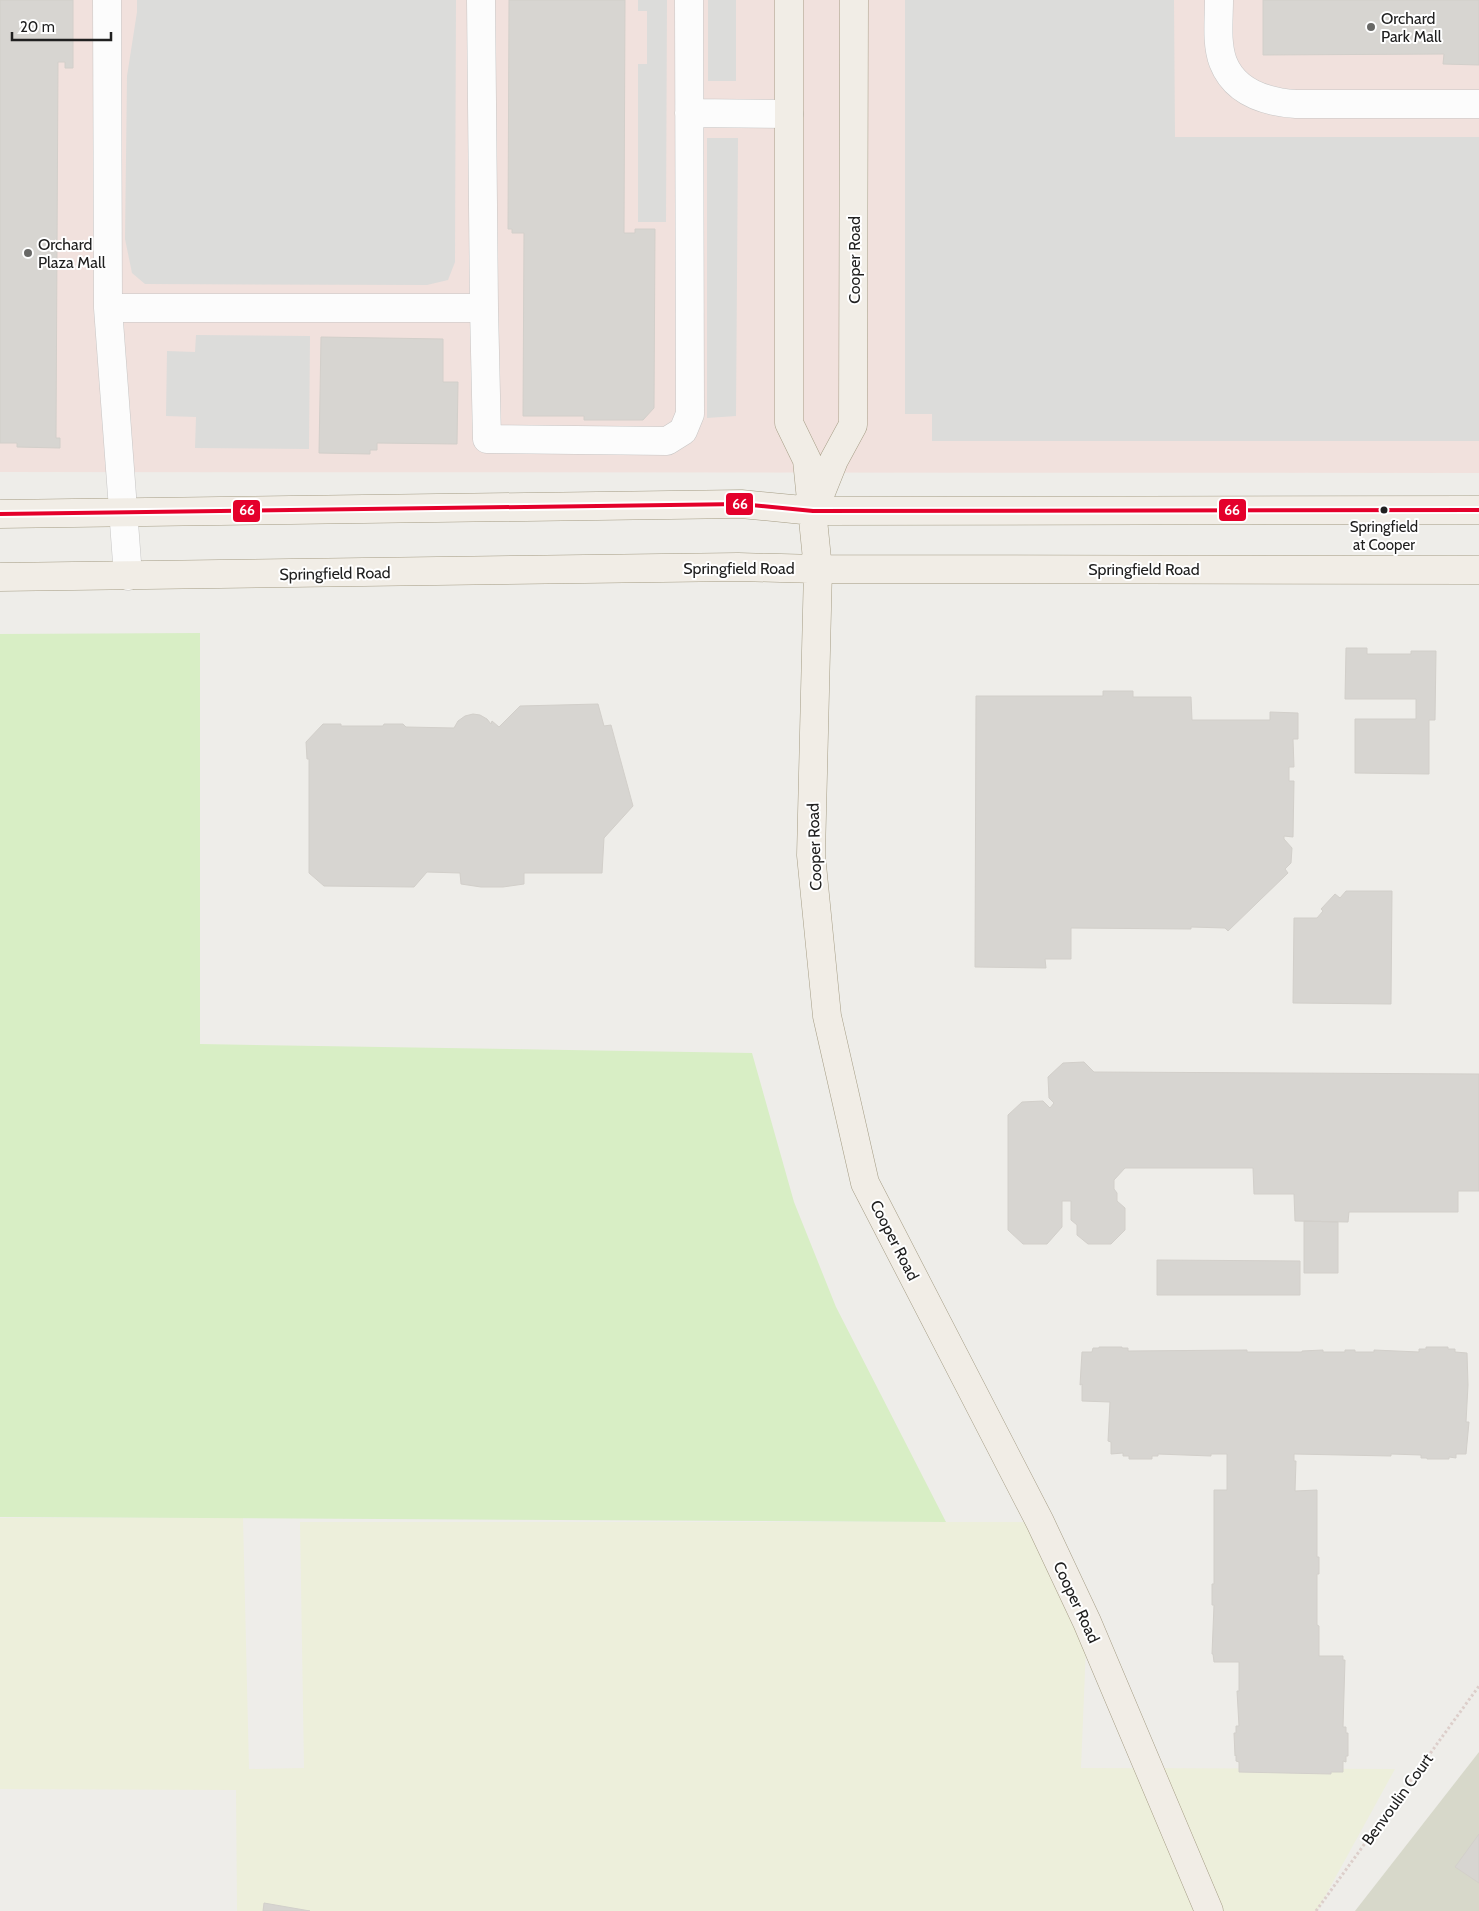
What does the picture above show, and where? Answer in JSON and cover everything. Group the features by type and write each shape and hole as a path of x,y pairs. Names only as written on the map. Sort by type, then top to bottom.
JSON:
{"main road":[{"name":"Cooper Road","path":"789,0 789,423 807,460 818,569 811,855 827,1016 865,1183 1035,1514 1079,1605 1209,1911"},
{"name":"Cooper Road","path":"813,511 834,460 853,425 854,0"},
{"path":"0,514 741,504 813,511 1479,510"},
{"name":"Springfield Road","path":"0,577 738,567 818,569 1479,570"}],"lane":[{"path":"107,0 108,308 128,576"},
{"path":"482,0 487,440 668,441 683,431 690,414 689,0"},
{"path":"1219,0 1220,48 1223,62 1231,76 1258,97 1273,102 1296,104 1479,104"},
{"path":"690,112 789,114"},
{"path":"108,308 484,308"}],"path":[{"name":"Benvoulin Court","path":"1316,1911 1479,1686"}],"shaded area":[{"path":"0,0 1479,0 1479,473 0,472"},
{"path":"137,0 456,0 455,262 448,280 427,285 145,284 132,273 125,239 127,76 137,12"},
{"path":"638,0 667,0 666,222 638,222 638,64 647,64 647,11 638,11"},
{"path":"708,0 736,0 736,81 708,81"},
{"path":"905,0 1174,0 1175,137 1479,137 1479,441 932,441 932,414 905,414"},
{"path":"707,138 738,138 736,416 707,418"},
{"path":"196,335 310,336 309,449 195,448 196,417 166,416 167,351 195,352"},
{"path":"1479,1752 1479,1911 1355,1911"}],"green space":[{"path":"200,633 200,1044 752,1053 794,1202 836,1307 946,1522 0,1517 0,634"},
{"path":"0,1518 243,1518 249,1769 304,1768 300,1522 1040,1522 1087,1622 1081,1768 1395,1769 1317,1911 237,1911 236,1790 0,1789"}],"building":[{"name":"Orchard Plaza Mall","path":"0,0 73,0 73,68 65,68 65,62 58,62 56,438 60,438 60,448 17,447 17,443 0,443"},
{"path":"509,0 625,0 624,233 635,233 635,229 655,229 654,408 643,420 584,420 584,416 523,416 524,233 512,233 512,229 508,229"},
{"name":"Orchard Park Mall","path":"1263,0 1479,0 1479,65 1443,64 1444,54 1263,55"},
{"path":"321,337 443,339 443,382 458,382 457,444 377,443 377,450 370,450 370,454 319,453"},
{"path":"1346,648 1367,648 1367,654 1411,654 1411,651 1436,651 1435,720 1429,720 1429,774 1355,773 1355,719 1416,719 1416,699 1345,699"},
{"path":"1103,691 1133,691 1133,697 1191,697 1192,720 1270,720 1270,712 1298,713 1298,739 1293,739 1294,767 1289,767 1289,781 1294,781 1293,837 1284,836 1284,839 1292,848 1291,863 1285,869 1288,873 1228,931 1225,928 1191,927 1191,929 1071,928 1071,959 1045,959 1046,968 975,967 976,696 1103,696"},
{"path":"598,704 604,726 611,725 633,806 604,838 602,873 524,873 524,884 503,887 481,887 461,884 460,873 427,872 414,887 324,886 309,873 309,759 307,759 306,742 323,724 383,726 384,724 403,724 406,727 454,728 458,721 465,716 473,714 480,715 491,724 492,721 499,727 520,706"},
{"path":"1346,891 1392,891 1391,1004 1293,1003 1294,918 1317,918 1323,911 1321,909 1335,894 1340,898"},
{"path":"1084,1062 1094,1072 1479,1074 1479,1191 1458,1191 1458,1212 1349,1212 1348,1222 1295,1221 1294,1194 1254,1194 1253,1168 1125,1168 1114,1180 1114,1189 1117,1193 1117,1201 1125,1208 1125,1230 1111,1244 1088,1244 1077,1235 1077,1225 1071,1220 1071,1201 1062,1201 1062,1227 1047,1244 1023,1244 1008,1230 1008,1115 1022,1102 1043,1101 1050,1108 1054,1103 1049,1098 1048,1077 1063,1063"},
{"path":"1304,1221 1338,1222 1338,1273 1304,1273"},
{"path":"1157,1260 1300,1261 1300,1295 1157,1295"},
{"path":"1122,1347 1128,1348 1128,1351 1247,1350 1247,1352 1302,1352 1323,1350 1323,1352 1345,1352 1345,1350 1355,1350 1355,1352 1374,1352 1374,1350 1419,1352 1419,1349 1426,1349 1426,1347 1448,1347 1448,1349 1455,1349 1455,1352 1467,1353 1466,1422 1469,1422 1466,1454 1456,1454 1456,1458 1449,1457 1449,1459 1427,1459 1421,1458 1421,1455 1294,1454 1294,1461 1296,1461 1295,1491 1317,1490 1317,1557 1319,1557 1319,1574 1317,1574 1317,1625 1319,1626 1319,1656 1343,1656 1343,1660 1345,1660 1343,1727 1346,1727 1346,1733 1348,1733 1348,1756 1346,1756 1346,1762 1343,1761 1343,1772 1331,1772 1331,1774 1239,1772 1239,1762 1236,1761 1235,1756 1234,1733 1236,1733 1236,1726 1239,1726 1237,1691 1239,1691 1239,1662 1214,1662 1212,1654 1214,1490 1227,1490 1227,1454 1211,1454 1211,1456 1158,1454 1158,1456 1152,1456 1152,1459 1129,1459 1129,1456 1123,1456 1123,1453 1111,1454 1111,1442 1108,1441 1110,1402 1082,1401 1082,1384 1080,1385 1082,1352 1092,1352 1093,1348"},
{"path":"1479,1834 1479,1883 1455,1867"},
{"path":"264,1903 310,1911 263,1911"}],"transit line":[{"name":"66","path":"0,514 741,504 813,511 1479,510"}],"place":[{"name":"Orchard Park Mall","path":"1371,27"},
{"name":"Orchard Plaza Mall","path":"28,253"},
{"name":"Springfield at Cooper","path":"1384,510"}]}
